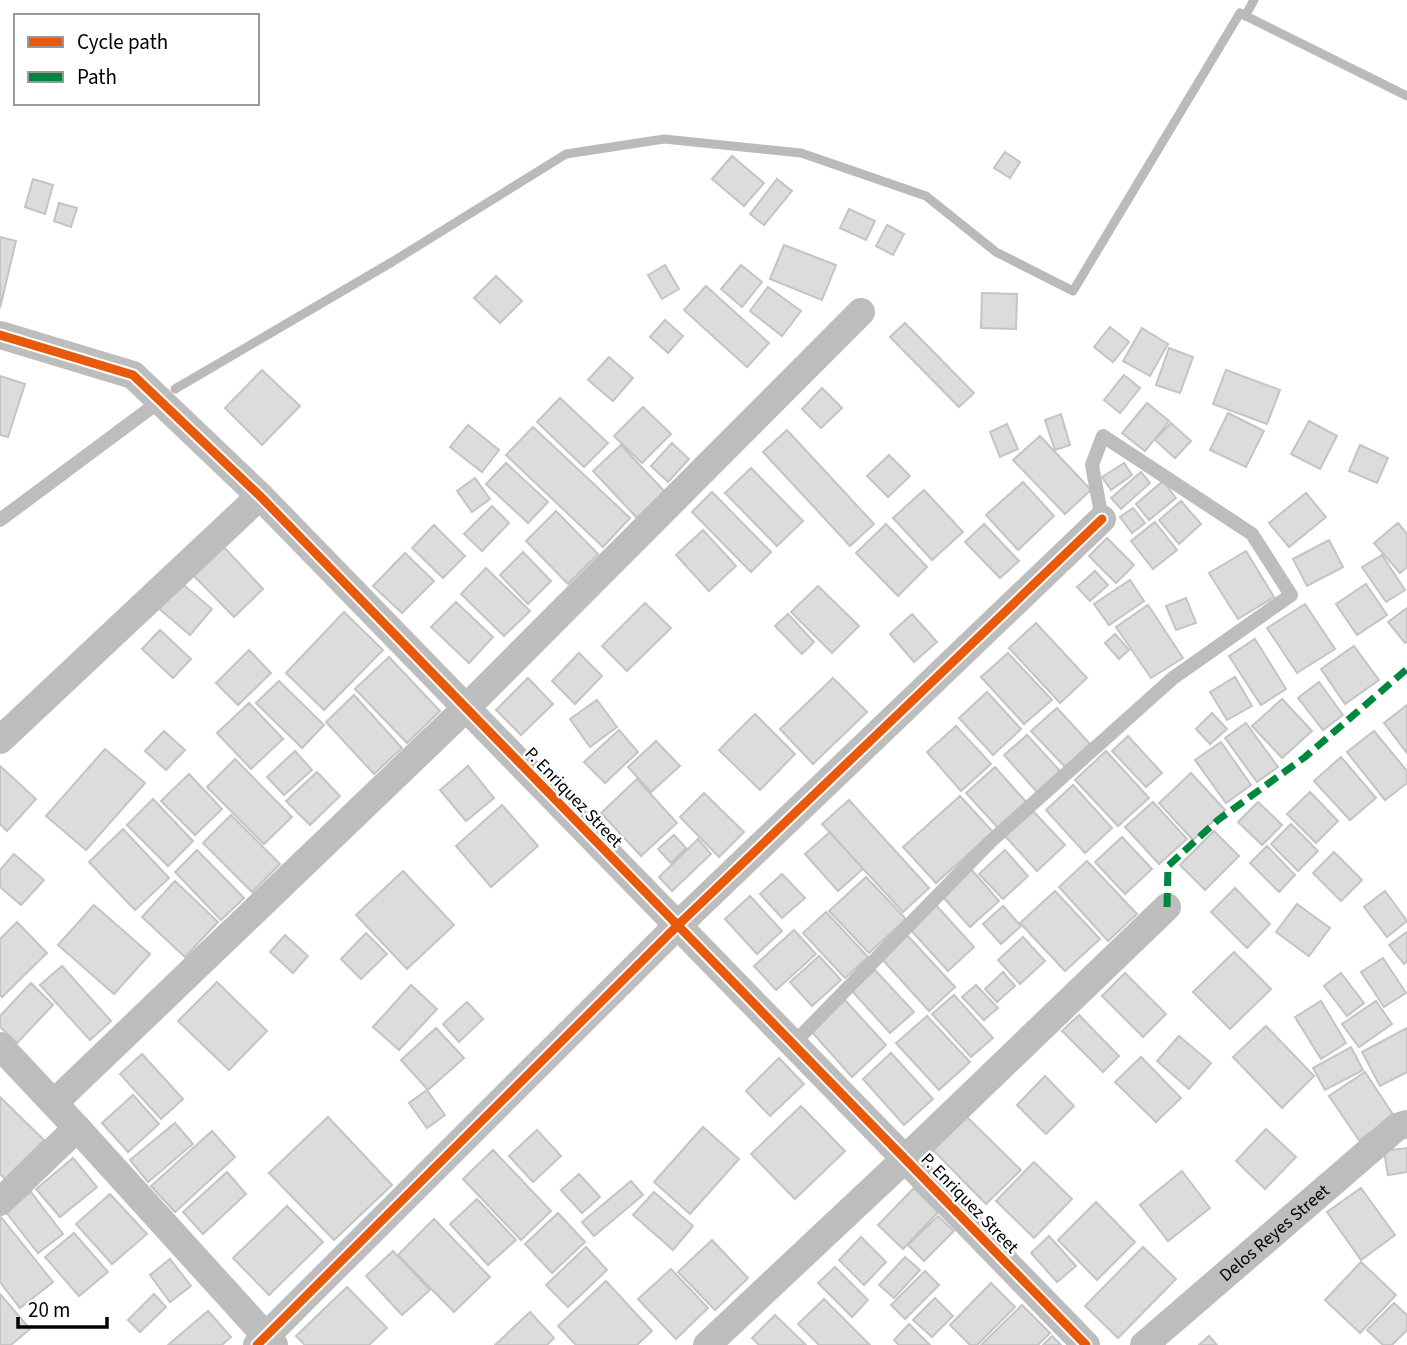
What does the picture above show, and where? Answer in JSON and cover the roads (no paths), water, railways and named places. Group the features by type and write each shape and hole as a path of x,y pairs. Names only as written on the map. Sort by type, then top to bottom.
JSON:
{"street":[{"path":"54,1103 466,708 861,313"},
{"name":"P. Enriquez Street","path":"0,335 133,374 260,496 1086,1345"},
{"path":"0,740 260,496"},
{"path":"0,1046 78,1128 265,1342 678,925 1102,519"},
{"path":"707,1345 1167,907"},
{"name":"Delos Reyes Street","path":"1144,1345 1397,1128 1407,1124"},
{"path":"0,1202 78,1128"}],"lane":[{"path":"0,520 160,401"},
{"path":"793,1044 990,842 1173,678 1292,595 1252,534 1103,436 1092,465 1102,519"}],"waterway":[{"path":"1245,16 1254,0"},
{"path":"175,389 392,262 566,154 664,139 801,153 926,196 996,252 1073,291 1240,13 1407,96"}]}
